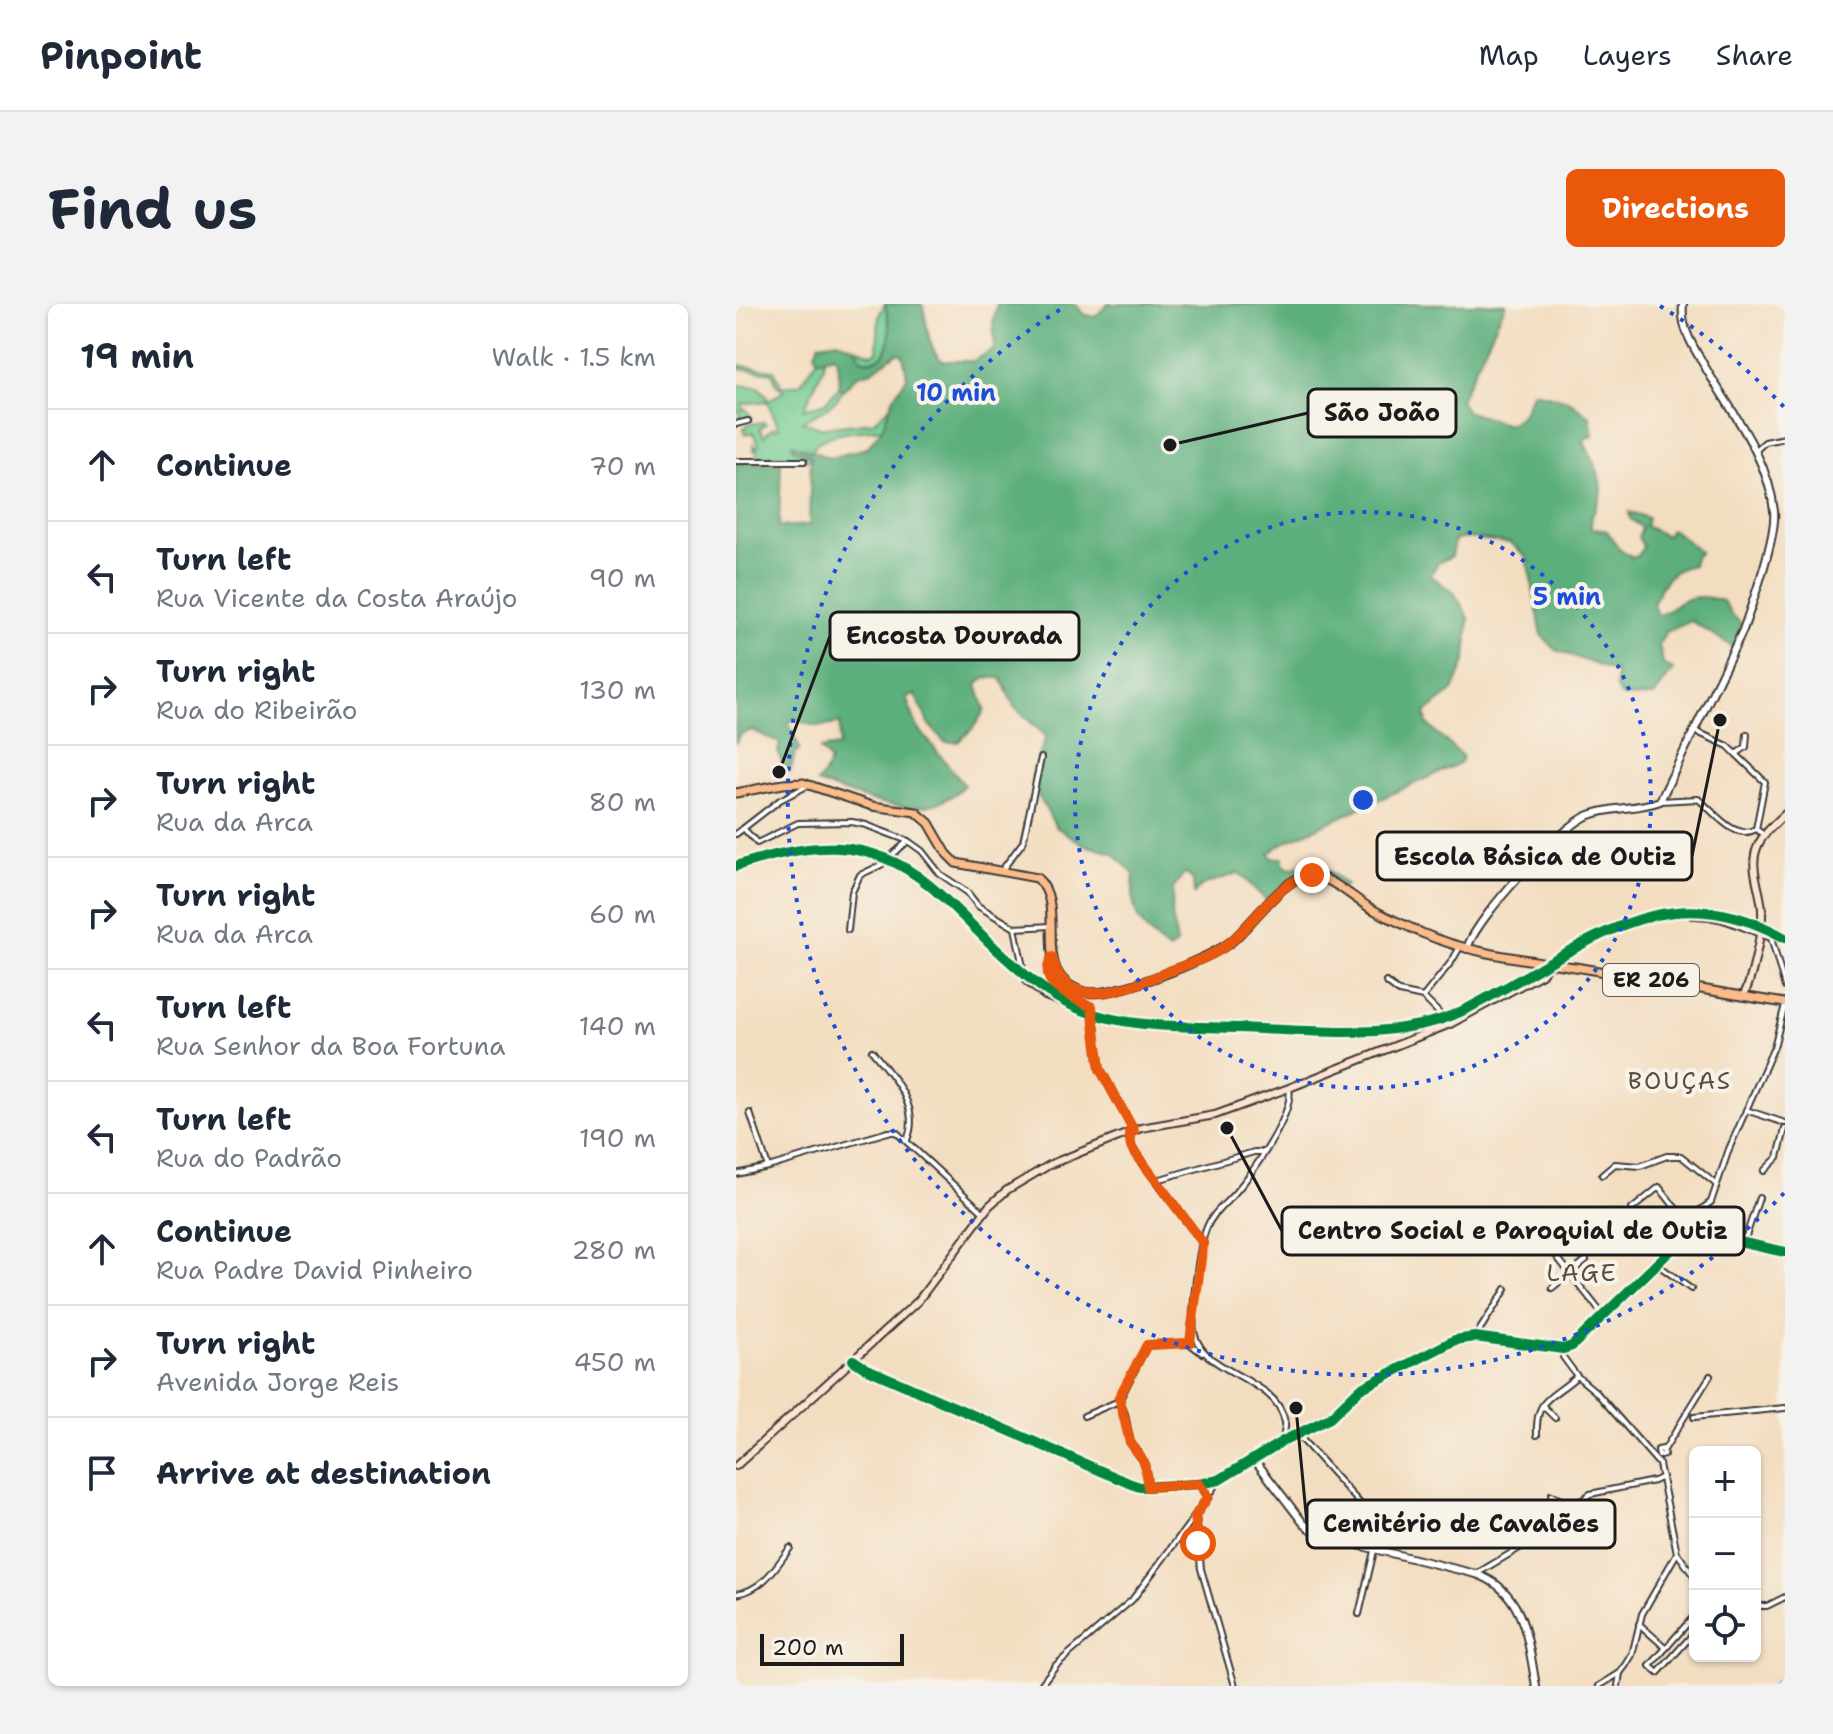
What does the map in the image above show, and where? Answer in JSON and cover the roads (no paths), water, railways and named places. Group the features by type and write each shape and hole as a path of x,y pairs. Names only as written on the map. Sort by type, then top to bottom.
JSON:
{"main road":[{"path":"736,793 783,784 809,785 872,806 918,813 929,823 954,862 1027,874 1040,880 1047,892 1052,957"},
{"path":"1753,997 1750,986 1762,921 1755,851 1764,835 1785,814"},
{"name":"ER 206","path":"1052,957 1057,972 1071,986 1088,993 1112,992 1224,947 1293,880 1309,875 1323,878 1384,916 1463,948 1785,1004"},
{"path":"736,1466 918,1301 1001,1194 1042,1168 1153,1125 1215,1115 1450,1024 1542,974 1549,963"},
{"path":"1743,996 1750,986"}],"street":[{"path":"1660,801 1743,630 1773,529 1773,506 1762,464 1687,336 1683,304"},
{"path":"736,424 748,421"},
{"path":"1755,451 1765,442 1785,438"},
{"path":"736,461 804,461"},
{"path":"1423,997 1463,948 1487,912 1559,837 1590,814 1660,801 1698,799 1727,825 1743,833 1756,829 1765,782 1728,746 1695,731"},
{"path":"1736,754 1746,747 1747,734"},
{"path":"1002,871 1023,842 1041,758"},
{"path":"736,834 780,800 809,785"},
{"path":"744,829 757,843 798,823 852,822 908,841 922,851 940,874 967,892 978,906 1015,928 1051,926"},
{"path":"1756,829 1764,835"},
{"path":"848,930 852,892 860,875 881,865 908,841"},
{"path":"1692,916 1709,915 1727,920 1759,932 1773,942 1785,987"},
{"path":"1015,928 1026,982 1045,997 1093,1016"},
{"path":"1052,957 1047,971 1049,980 1092,1007 1100,1069 1132,1132 1133,1150 1203,1243"},
{"path":"1386,982 1399,992 1423,997 1450,1024"},
{"path":"1673,1248 1672,1241 1678,1227 1707,1205 1717,1185 1774,1047 1785,1004"},
{"path":"872,1051 901,1087 909,1107 907,1140"},
{"path":"1190,1343 1203,1243 1212,1217 1236,1192 1264,1152 1287,1109 1289,1088"},
{"path":"1746,1109 1785,1126 1778,1157 1764,1171"},
{"path":"750,1113 768,1167"},
{"path":"736,1174 896,1132 984,1213"},
{"path":"1157,1180 1254,1152 1264,1152"},
{"path":"1602,1175 1615,1164 1630,1167 1667,1156 1681,1156 1717,1185"},
{"path":"1632,1209 1659,1187 1685,1220"},
{"path":"1744,1242 1759,1198"},
{"path":"853,1360 1123,1481 1148,1487 1199,1484 1219,1480 1283,1441 1330,1418 1360,1389 1455,1340 1475,1337 1563,1349 1572,1346 1673,1248 1690,1236 1703,1234 1785,1252"},
{"path":"1557,1257 1605,1316"},
{"path":"1552,1288 1586,1260"},
{"path":"1658,1265 1691,1289"},
{"path":"1475,1337 1506,1289"},
{"path":"1193,1320 1204,1354"},
{"path":"1084,1416 1119,1401 1147,1345 1190,1343 1270,1397 1285,1423 1283,1441"},
{"path":"1563,1349 1563,1357 1577,1376 1656,1456 1677,1553 1689,1570"},
{"path":"1537,1435 1536,1415 1542,1405 1577,1376"},
{"path":"1656,1456 1663,1456 1710,1376"},
{"path":"1119,1401 1125,1414 1130,1442 1144,1462 1148,1487"},
{"path":"1542,1405 1555,1418"},
{"path":"1694,1417 1785,1408"},
{"path":"1298,1435 1375,1520 1379,1530 1359,1614"},
{"path":"1254,1459 1311,1530 1329,1539 1476,1574 1499,1585 1519,1611 1536,1686"},
{"path":"1476,1574 1555,1527 1590,1494 1662,1477"},
{"path":"1040,1686 1056,1665 1127,1606 1219,1480"},
{"path":"1199,1484 1208,1497"},
{"path":"1551,1495 1574,1506"},
{"path":"1195,1516 1201,1569 1235,1686"},
{"path":"736,1594 762,1583 790,1548"},
{"path":"1599,1686 1620,1673 1632,1655 1639,1624 1677,1553"},
{"path":"1761,1606 1785,1597"},
{"path":"1689,1622 1650,1666 1658,1673 1689,1639"},
{"path":"1639,1624 1666,1648"},
{"path":"1618,1686 1620,1673"}],"waterway":[{"path":"1776,1686 1785,1682"}],"place":[{"name":"São João","path":"1170,445"},
{"name":"Escola Básica de Outiz","path":"1720,720"},
{"name":"Encosta Dourada","path":"779,772"},
{"name":"Centro Social e Paroquial de Outiz","path":"1227,1128"},
{"name":"Cemitério de Cavalões","path":"1296,1408"}],"district":[{"name":"BOUÇAS","path":"1680,1081"},
{"name":"LAGE","path":"1582,1273"}]}
